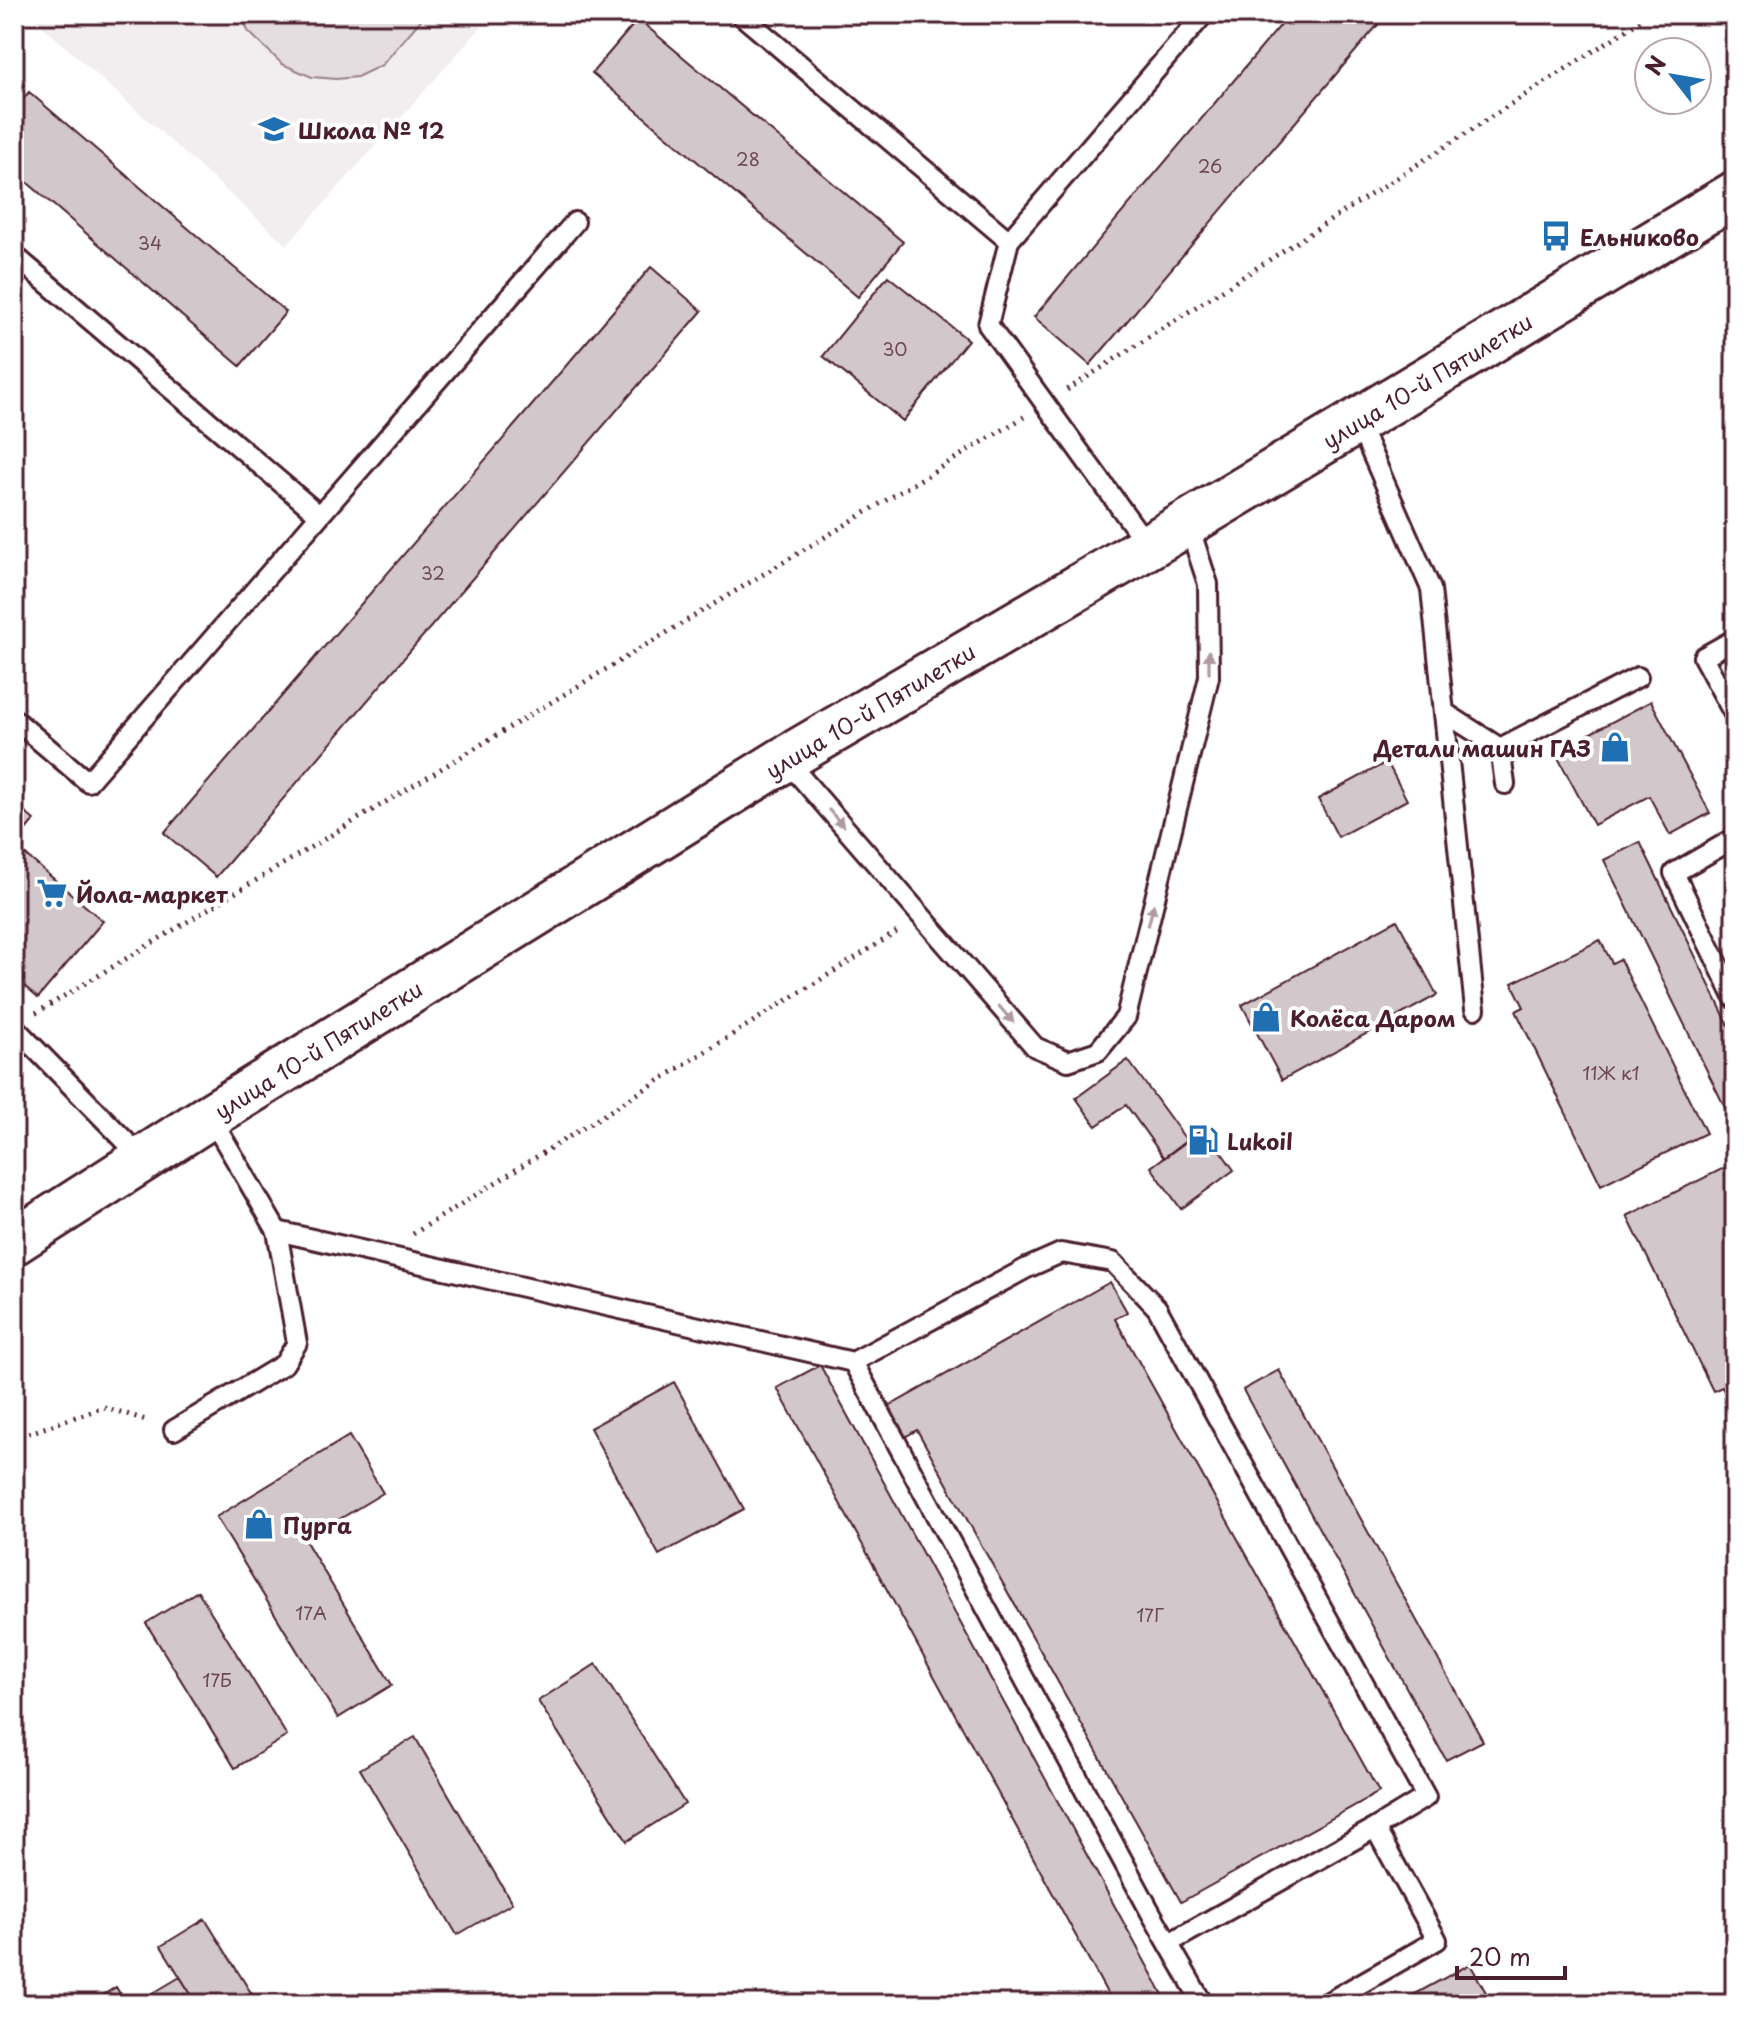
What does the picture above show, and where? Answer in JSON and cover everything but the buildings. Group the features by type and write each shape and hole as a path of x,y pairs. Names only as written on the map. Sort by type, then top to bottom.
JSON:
{"main road":[{"name":"улица 10-й Пятилетки","path":"14,1242 210,1116 785,759 1358,422 1735,194"}],"lane":[{"path":"740,14 1009,241"},
{"path":"1148,546 988,325 1009,241 1204,14"},
{"path":"14,719 88,782 575,222"},
{"path":"14,255 319,515"},
{"path":"1358,422 1431,589 1475,1009"},
{"path":"785,759 1035,1047 1068,1061 1098,1051 1126,1017 1209,677 1208,584 1188,523"},
{"path":"1735,639 1703,657 1735,716"},
{"path":"1500,748 1638,677"},
{"path":"1444,712 1500,748 1505,784"},
{"path":"1735,838 1674,873 1735,999"},
{"path":"21,1023 143,1159"},
{"path":"174,1430 284,1364 297,1343 277,1231 210,1116"},
{"path":"277,1231 853,1362 1027,1268 1061,1253 1113,1262 1157,1308 1426,1797 1169,1943"},
{"path":"853,1362 1143,1900 1203,2004"},
{"path":"1325,2004 1437,1940 1375,1828"}],"path":[{"path":"21,1023 1045,404 1651,14"},
{"path":"380,1255 921,917"},
{"path":"14,1440 104,1407 174,1430"}],"shaded area":[{"name":"Школа № 12","path":"29,14 493,14 287,245"},
{"path":"241,14 426,14 382,65 357,77 336,79 312,77 282,64 248,31"}],"place":[{"name":"Школа № 12","path":"274,129"},
{"name":"Ельниково","path":"1556,236"},
{"name":"Детали машин ГАЗ","path":"1615,747"},
{"name":"Йола-маркет","path":"52,893"},
{"name":"Колёса Даром","path":"1266,1017"},
{"name":"Lukoil","path":"1203,1140"},
{"name":"Пурга","path":"259,1524"}]}
